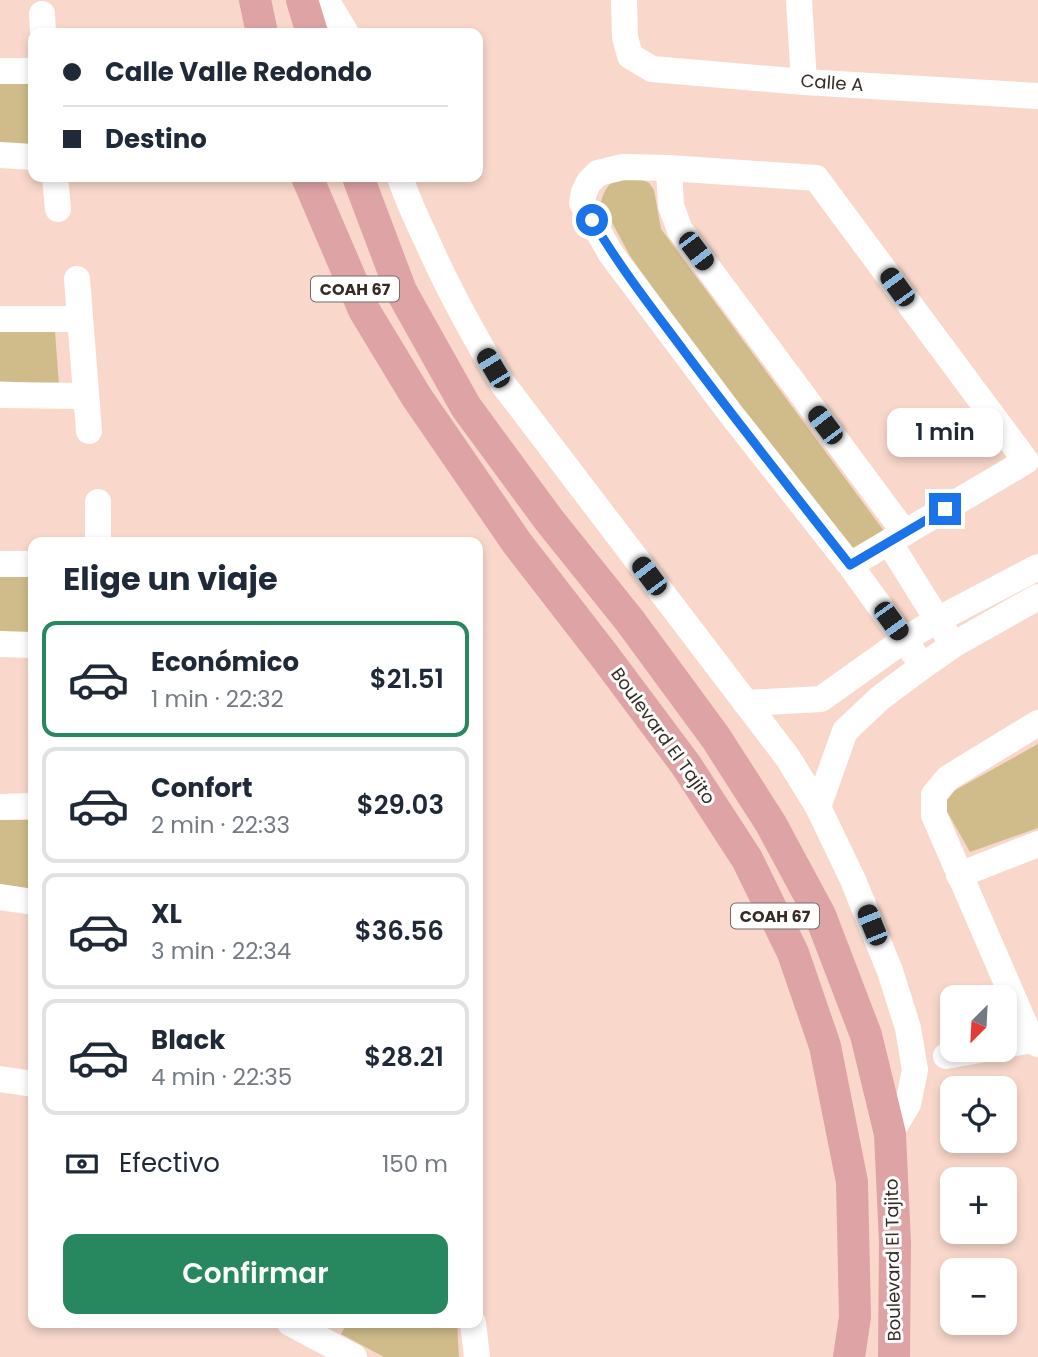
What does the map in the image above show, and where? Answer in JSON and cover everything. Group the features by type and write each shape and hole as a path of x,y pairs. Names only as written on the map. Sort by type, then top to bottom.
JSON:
{"main road":[{"path":"255,0 261,28"},
{"path":"302,0 310,28"},
{"name":"Boulevard El Tajito","path":"309,182 364,310 416,396 517,543 686,765 747,859 793,953 825,1046 852,1182 855,1317 849,1357"},
{"name":"Boulevard El Tajito","path":"360,182 401,291 466,407 716,738 771,824 820,915 866,1035 890,1134 895,1242 894,1357"},
{"path":"517,543 549,520"}],"street":[{"path":"326,0 343,28"},
{"name":"Calle A","path":"624,0 625,37 630,56 652,69 804,82 1038,96"},
{"path":"799,0 804,82"},
{"path":"0,71 28,71"},
{"path":"0,155 28,157"},
{"path":"850,565 1026,461 816,178 669,168 623,167 598,173 589,182 582,203 611,254 731,414 850,565 923,666"},
{"path":"669,168 671,206 680,230 897,538 937,620 953,645"},
{"path":"55,182 58,209"},
{"path":"402,182 443,277 503,384 788,758 818,807 853,880 890,971 908,1028 915,1070 908,1104 890,1134"},
{"path":"77,279 89,431"},
{"path":"0,318 80,319"},
{"path":"0,394 86,396"},
{"path":"98,502 98,537"},
{"path":"0,564 28,564"},
{"path":"746,703 821,699 904,640 1028,571 1036,603 953,645 880,698 845,731 818,807"},
{"path":"0,644 28,645"},
{"path":"821,699 845,731"},
{"path":"1017,1043 1036,1041 934,815 934,795 948,778 1038,723"},
{"path":"0,807 28,806"},
{"path":"959,875 1038,844"},
{"path":"0,897 28,901"},
{"path":"1,1082 28,1084"},
{"path":"300,1328 354,1357"},
{"path":"474,1328 477,1357"}],"shaded area":[{"path":"28,78 28,148 0,147 0,79"},
{"path":"634,176 649,183 654,190 661,229 887,535 846,558 630,256 601,202 612,182"},
{"path":"55,331 59,385 0,381 0,332"},
{"path":"28,568 28,637 0,637 0,569"},
{"path":"1038,744 1038,828 970,852 945,808 947,799 952,792"},
{"path":"0,820 28,820 28,888 0,884"},
{"path":"344,1328 457,1328 459,1357 384,1357 341,1334"}],"route":[{"path":"592,220 611,254 731,414 850,565 945,509"}]}
